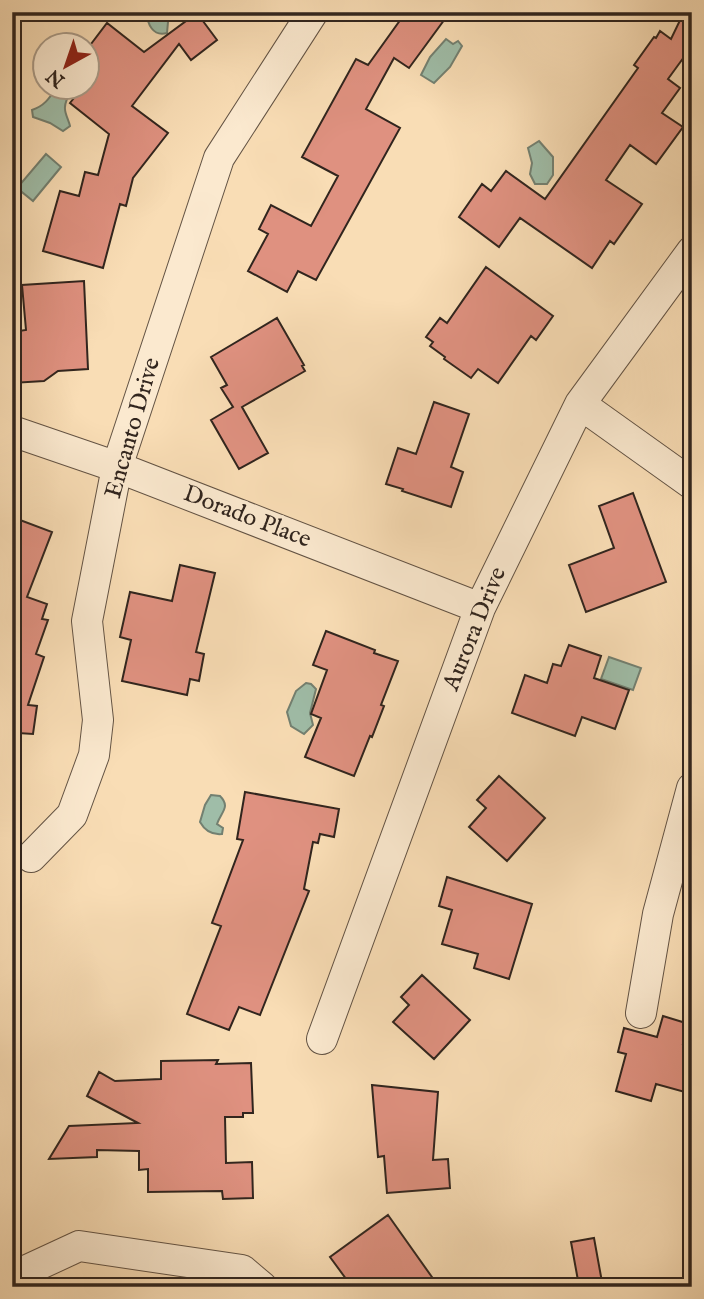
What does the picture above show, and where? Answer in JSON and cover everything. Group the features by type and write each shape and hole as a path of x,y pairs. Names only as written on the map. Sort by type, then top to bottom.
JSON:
{"street":[{"name":"Encanto Drive","path":"30,857 72,815 94,755 98,720 87,621 117,467 219,158 313,12"},
{"name":"Aurora Drive","path":"322,1039 480,608 580,404 692,251"},
{"path":"580,404 692,484"},
{"name":"Dorado Place","path":"12,431 117,467 480,608"},
{"path":"641,1013 658,914 692,788"},
{"path":"12,1277 79,1246 242,1270 262,1287"}],"shaded area":[{"path":"147,12 165,12 167,33 158,33 152,28"},
{"path":"446,39 453,44 458,41 462,46 450,67 434,83 421,75 430,57"},
{"path":"46,102 66,102 70,126 63,131 33,117 32,110"},
{"path":"539,141 553,157 553,175 547,184 535,184 530,174 532,163 528,148"},
{"path":"46,154 61,167 33,201 17,188"},
{"path":"609,657 641,668 633,690 601,679"},
{"path":"306,683 316,689 310,713 313,725 304,734 291,726 287,712 296,691"},
{"path":"211,795 220,796 225,803 217,824 223,828 222,834 209,832 200,822"}],"building":[{"path":"406,12 450,12 409,68 394,58 366,109 400,128 316,280 298,271 287,292 248,271 268,234 259,229 271,205 311,226 338,176 302,157 356,59 368,65"},
{"path":"684,12 692,12 692,46 668,79 680,88 662,113 683,127 656,164 630,145 606,180 642,204 614,244 610,241 592,268 520,218 499,247 459,217 482,184 491,191 506,171 545,199 638,68 634,65 654,37 656,38 660,31 671,39"},
{"path":"197,13 217,40 191,60 179,44 132,106 168,133 133,178 126,206 120,204 103,268 43,251 60,191 79,196 85,172 98,175 109,134 70,103 102,102 100,32 107,23 144,52"},
{"path":"486,267 553,316 536,340 531,336 498,383 478,369 471,378 444,359 445,357 430,346 433,342 426,337 440,318 447,323"},
{"path":"84,281 88,369 58,371 44,381 12,383 12,332 26,330 22,285"},
{"path":"277,318 305,371 242,407 268,453 239,469 211,420 233,407 221,388 227,385 211,357"},
{"path":"434,402 469,414 451,467 463,472 451,507 386,484 398,448 416,454"},
{"path":"633,493 666,582 586,612 569,565 614,548 599,506"},
{"path":"12,517 52,532 27,597 47,604 42,619 48,620 36,654 44,657 28,705 37,706 33,734 18,733 16,740 12,740"},
{"path":"180,565 215,573 196,652 204,654 199,681 190,679 187,695 122,681 131,640 120,637 130,592 172,601"},
{"path":"326,631 398,661 381,705 384,706 354,776 305,757 321,718 311,714 327,670 313,665"},
{"path":"569,645 601,656 594,678 629,690 615,729 582,717 575,736 512,713 525,675 547,683 553,664 561,666"},
{"path":"499,776 545,818 507,861 469,827 486,808 477,800"},
{"path":"245,792 339,809 334,837 320,834 318,843 313,842 304,889 309,891 260,1015 239,1007 229,1030 187,1014 221,926 212,923 243,840 237,839"},
{"path":"447,877 532,904 509,979 474,968 478,954 442,944 452,910 439,906"},
{"path":"422,975 470,1020 434,1059 393,1022 409,1005 401,997"},
{"path":"663,1016 689,1024 683,1044 692,1046 692,1094 656,1084 651,1101 616,1091 626,1054 618,1052 624,1028 657,1037"},
{"path":"218,1060 216,1064 251,1063 253,1113 243,1113 243,1117 225,1117 226,1163 252,1162 253,1198 223,1199 222,1191 148,1192 148,1169 139,1170 139,1151 97,1150 97,1157 49,1159 69,1126 138,1123 87,1096 99,1072 115,1081 161,1079 161,1061"},
{"path":"372,1085 438,1092 433,1160 448,1159 450,1188 387,1193 384,1156 378,1157"},
{"path":"388,1215 439,1287 352,1287 330,1257"},
{"path":"594,1238 602,1282 579,1286 571,1242"}]}
